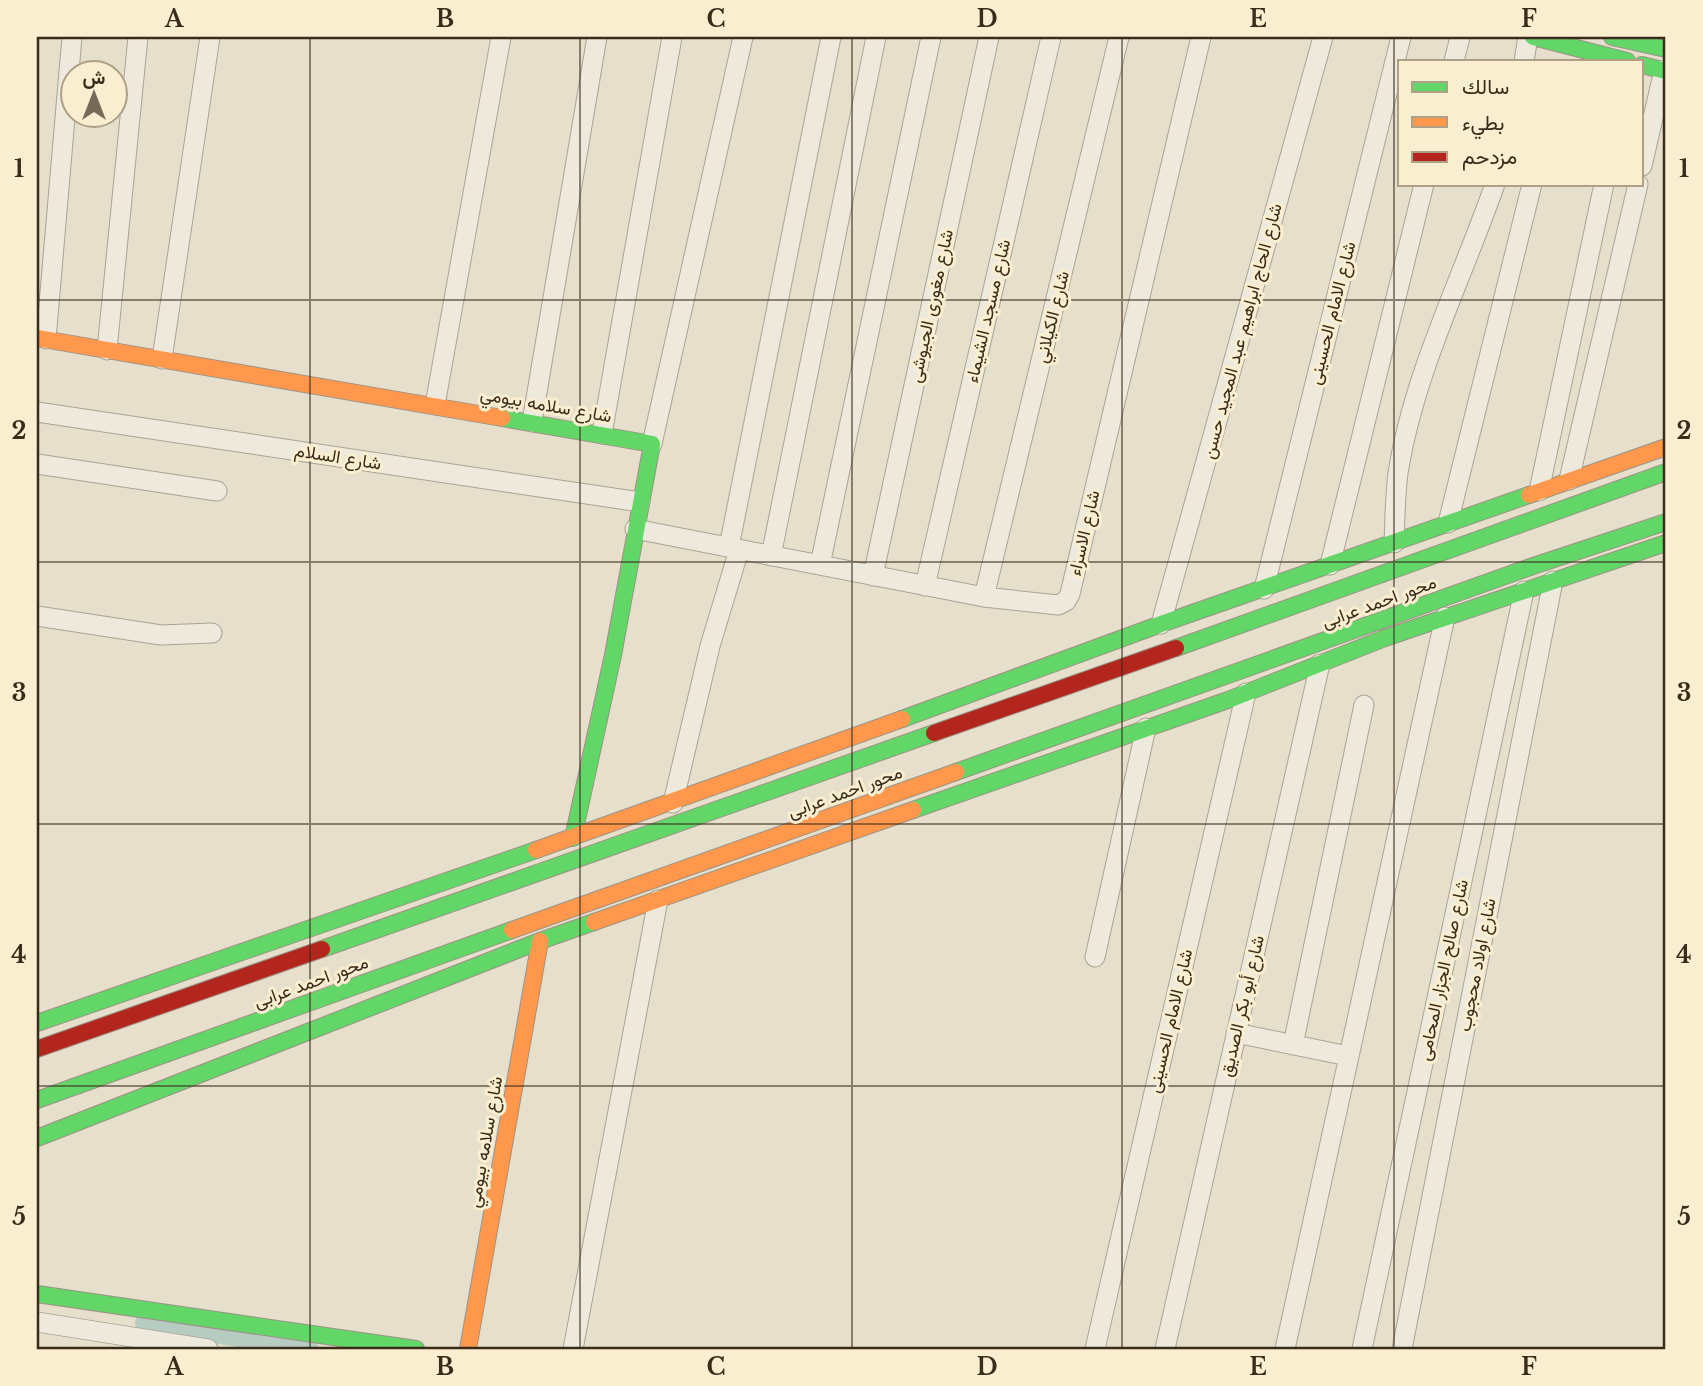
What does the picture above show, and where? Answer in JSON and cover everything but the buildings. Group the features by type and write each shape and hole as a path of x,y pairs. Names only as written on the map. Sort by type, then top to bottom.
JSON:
{"main road":[{"path":"1531,37 1564,53 1619,60"},
{"path":"1612,37 1664,44"},
{"path":"1644,66 1665,71"},
{"name":"شارع سلامه بيومي","path":"41,339 652,444"},
{"path":"573,838 613,655 652,444"},
{"path":"37,1023 674,803 1161,624 1666,447"},
{"name":"محور احمد عرابى","path":"37,1049 1248,623 1666,472"},
{"name":"محور احمد عرابى","path":"37,1100 1534,566 1666,522"},
{"path":"37,1138 540,940 1246,693 1445,617 1666,543"},
{"name":"شارع سلامه بيومي","path":"468,1349 540,940"},
{"path":"37,1294 416,1349"}],"street":[{"path":"41,339 72,37"},
{"path":"107,350 138,37"},
{"path":"162,359 209,37"},
{"path":"435,405 501,37"},
{"path":"532,422 597,37"},
{"path":"602,434 672,37"},
{"path":"652,444 743,37"},
{"path":"674,803 734,548 831,37"},
{"path":"771,556 876,37"},
{"path":"820,565 931,37"},
{"name":"شارع مغورى الجيوشى","path":"873,576 989,37"},
{"name":"شارع مسجد الشيماء","path":"925,586 1051,37"},
{"name":"شارع الكيلاني","path":"984,597 1119,37"},
{"name":"شارع الاسراء","path":"635,529 984,597 1058,605 1066,601 1070,594 1201,37"},
{"name":"شارع الحاج ابراهيم عبد المجيد حسن","path":"1161,624 1323,37"},
{"name":"شارع الامام الحسينى","path":"1264,589 1401,37"},
{"path":"1454,60 1460,37"},
{"path":"1524,60 1531,37"},
{"path":"1644,158 1665,71"},
{"path":"1330,565 1424,186"},
{"path":"1394,543 1398,474 1411,413 1464,262 1494,186"},
{"path":"1448,523 1532,186"},
{"path":"1539,491 1604,186"},
{"path":"1569,480 1638,186"},
{"name":"شارع السلام","path":"37,412 640,502"},
{"path":"37,464 217,491"},
{"name":"شارع اولاد محجوب","path":"1402,1349 1553,581"},
{"name":"شارع صالح الجزار المحامى","path":"1362,1349 1524,591"},
{"path":"37,616 161,635 212,633"},
{"path":"1285,1349 1445,617"},
{"name":"شارع أبو بكر الصديق","path":"1165,1349 1320,664"},
{"name":"شارع الامام الحسينى","path":"1095,1349 1246,693"},
{"path":"1293,1045 1364,705"},
{"path":"1095,957 1146,728"},
{"path":"573,1349 658,900"},
{"path":"1236,1033 1348,1056"},
{"path":"37,1322 208,1349"}],"waterway":[{"path":"144,1323 310,1349"}],"traffic: fast":[{"path":"1533,37 1623,60"},
{"path":"1612,37 1666,49"},
{"path":"1644,66 1666,71"},
{"path":"502,418 652,444 613,655 573,838"},
{"path":"1176,648 1666,472"},
{"path":"902,719 1161,624 1529,495"},
{"path":"956,772 1533,566 1666,522"},
{"path":"913,810 1228,700 1385,638 1666,543"},
{"path":"322,949 934,733"},
{"path":"37,1023 536,850"},
{"path":"37,1138 594,922"},
{"path":"37,1100 512,930"},
{"path":"37,1294 416,1349"}],"traffic: slow":[{"path":"37,338 502,418"},
{"path":"1529,495 1666,447"},
{"path":"536,850 902,719"},
{"path":"512,930 956,772"},
{"path":"594,922 913,810"},
{"path":"468,1349 540,941"}],"traffic: jam":[{"path":"934,733 1176,648"},
{"path":"37,1049 322,949"}]}
